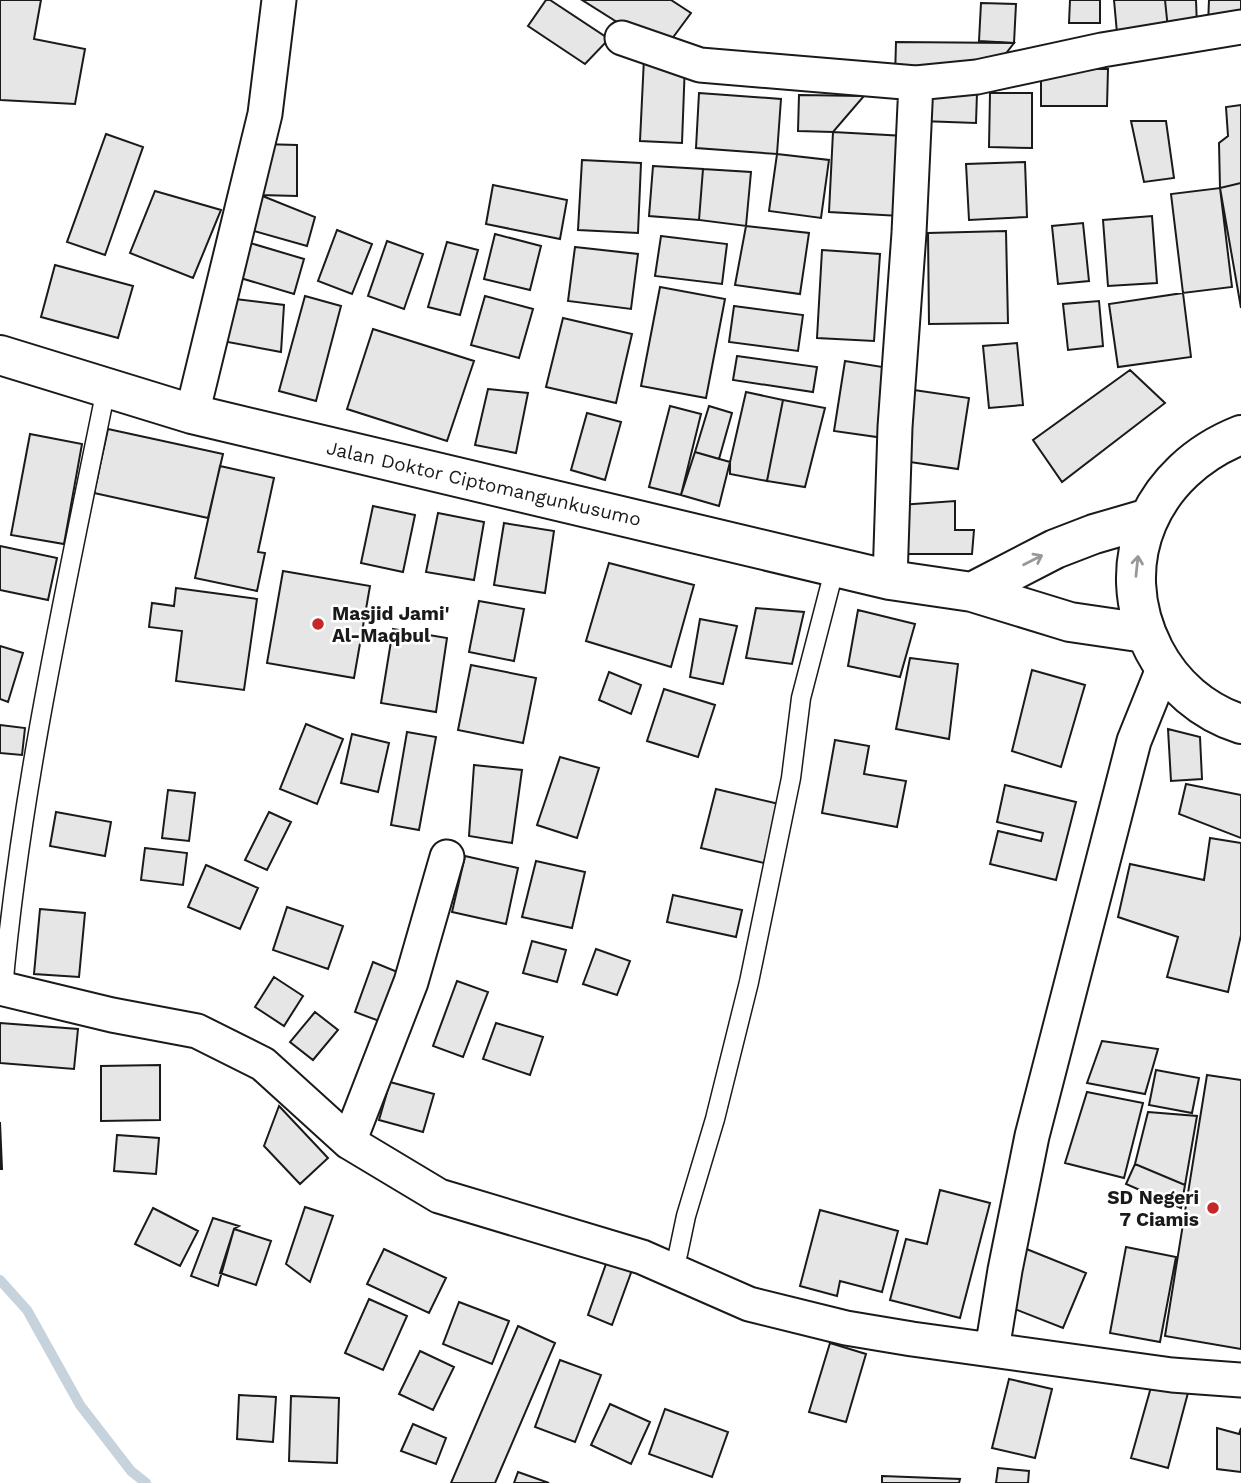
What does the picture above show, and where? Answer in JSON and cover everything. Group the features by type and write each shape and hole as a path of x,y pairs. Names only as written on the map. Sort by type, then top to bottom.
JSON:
{"main road":[{"name":"Jalan Doktor Ciptomangunkusumo","path":"0,355 192,414 890,580 972,592 1070,622 1145,634"},
{"path":"1241,435 1199,457 1179,474 1161,495 1139,546 1136,576 1138,605 1145,634 1163,669 1191,697 1224,719 1241,724"},
{"path":"972,592 1055,549 1149,518"}],"street":[{"path":"192,414 265,114 279,0"},
{"path":"622,38 700,65 916,83 977,77 1102,50 1241,27"},
{"path":"890,580 895,427 909,233 916,83"},
{"path":"992,1350 1032,1136 1134,741 1163,669"},
{"path":"349,1142 411,982 447,857"},
{"path":"2,988 112,1015 197,1031 263,1064 349,1142 439,1196 642,1257 749,1304 846,1328 1172,1375 1241,1380"}],"lane":[{"path":"2,988 10,910 39,730 106,389"},
{"path":"670,1270 678,1254 749,982 791,778 801,698 835,567"}],"building":[{"path":"0,0 41,0 34,39 85,49 75,104 0,100"},
{"path":"546,0 550,0 609,39 585,64 528,26"},
{"path":"582,0 671,0 691,13 663,51"},
{"path":"1070,0 1100,0 1100,23 1069,23"},
{"path":"1114,0 1165,0 1168,29 1117,33"},
{"path":"1165,0 1196,0 1197,26 1168,29"},
{"path":"1209,0 1241,0 1241,21 1208,25"},
{"path":"981,3 1016,4 1014,43 979,41"},
{"path":"896,42 1014,43 997,65 895,78"},
{"path":"644,58 685,63 682,143 640,141"},
{"path":"1041,69 1108,69 1107,106 1041,106"},
{"path":"922,91 977,93 976,123 921,121"},
{"path":"699,93 781,99 777,154 696,148"},
{"path":"990,93 1032,93 1032,148 989,147"},
{"path":"799,95 864,96 833,132 798,131"},
{"path":"1241,105 1241,183 1220,188 1219,143 1228,136 1226,107"},
{"path":"1131,121 1166,121 1174,178 1144,182"},
{"path":"833,132 905,136 900,216 829,212"},
{"path":"106,134 143,147 105,255 67,242"},
{"path":"261,144 297,145 297,196 260,195"},
{"path":"777,154 829,160 821,218 769,211"},
{"path":"582,160 641,163 638,233 578,230"},
{"path":"1025,162 1027,217 969,220 966,164"},
{"path":"653,166 703,169 699,220 649,216"},
{"path":"703,169 751,172 746,226 699,220"},
{"path":"1241,183 1241,308 1220,188"},
{"path":"493,185 567,200 560,239 486,224"},
{"path":"1220,188 1232,287 1183,293 1171,194"},
{"path":"155,191 221,210 193,278 130,253"},
{"path":"260,195 315,217 307,246 247,229"},
{"path":"1152,216 1157,283 1108,286 1103,220"},
{"path":"1083,223 1089,281 1058,284 1052,226"},
{"path":"746,226 809,233 800,294 735,285"},
{"path":"337,230 372,244 352,294 318,281"},
{"path":"1006,231 1008,323 929,324 928,233"},
{"path":"495,234 541,246 530,290 484,279"},
{"path":"661,236 727,244 722,284 655,276"},
{"path":"387,241 423,254 404,309 368,296"},
{"path":"247,242 304,259 294,294 237,277"},
{"path":"447,242 478,250 460,315 428,307"},
{"path":"575,247 638,254 631,309 568,301"},
{"path":"822,250 880,254 874,341 817,338"},
{"path":"55,265 133,286 118,338 41,317"},
{"path":"660,287 725,299 706,398 641,386"},
{"path":"1183,293 1191,357 1118,367 1109,304"},
{"path":"305,296 341,306 316,401 279,391"},
{"path":"485,296 533,309 519,358 471,345"},
{"path":"227,298 284,305 281,352 217,340"},
{"path":"1099,301 1103,346 1068,350 1063,304"},
{"path":"734,306 803,315 798,351 729,342"},
{"path":"563,318 632,334 616,403 546,387"},
{"path":"373,329 474,361 447,441 347,409"},
{"path":"1017,343 1023,405 989,408 983,346"},
{"path":"737,356 817,367 813,392 733,380"},
{"path":"845,361 895,369 884,438 834,431"},
{"path":"1130,370 1165,403 1062,482 1033,440"},
{"path":"488,389 528,393 516,453 475,445"},
{"path":"907,389 969,398 958,469 896,460"},
{"path":"746,392 783,400 767,481 730,474 730,462"},
{"path":"783,400 825,408 805,487 767,481"},
{"path":"670,406 701,414 681,495 649,487"},
{"path":"709,406 732,413 719,459 695,452"},
{"path":"587,413 621,422 605,480 571,470"},
{"path":"108,429 223,454 208,518 94,493"},
{"path":"30,434 82,444 64,544 11,535"},
{"path":"695,452 730,462 719,506 681,495"},
{"path":"220,466 274,478 258,552 265,553 257,591 195,578"},
{"path":"955,501 955,530 974,530 972,554 898,554 900,505"},
{"path":"373,506 415,515 403,572 361,563"},
{"path":"438,513 484,522 474,580 426,572"},
{"path":"504,523 554,531 545,593 494,585"},
{"path":"0,546 57,558 48,600 0,590"},
{"path":"609,563 694,585 671,667 586,641"},
{"name":"Masjid Jami' Al-Maqbul","path":"283,571 370,586 354,678 267,663"},
{"path":"176,588 257,599 244,690 176,681 182,631 149,627 152,603 174,606"},
{"path":"479,601 524,609 514,661 469,652"},
{"path":"756,608 804,612 792,664 746,658"},
{"path":"858,610 915,624 900,677 848,666"},
{"path":"700,619 737,626 723,684 690,677"},
{"path":"393,629 447,638 436,712 381,703"},
{"path":"0,646 23,653 8,702 0,699"},
{"path":"910,658 958,664 949,739 896,729"},
{"path":"471,665 536,678 523,743 458,730"},
{"path":"1032,670 1085,685 1061,767 1012,751"},
{"path":"609,672 641,685 631,714 599,700"},
{"path":"664,689 715,705 698,757 647,741"},
{"path":"306,724 343,739 317,804 280,789"},
{"path":"0,725 25,728 22,755 0,753"},
{"path":"1168,729 1200,737 1202,779 1171,781"},
{"path":"407,732 436,737 419,830 391,825"},
{"path":"352,734 389,743 378,792 341,783"},
{"path":"835,740 869,746 864,774 906,781 897,827 822,813"},
{"path":"560,757 599,768 577,838 537,825"},
{"path":"474,765 522,770 512,843 469,836"},
{"path":"1186,784 1241,795 1241,838 1179,814"},
{"path":"1005,785 1076,802 1056,880 990,864 998,831 1041,841 1043,833 997,822"},
{"path":"716,789 779,804 764,863 701,848"},
{"path":"168,790 195,793 189,841 162,838"},
{"path":"56,812 111,822 105,856 50,846"},
{"path":"269,812 291,822 267,870 245,860"},
{"path":"1210,838 1241,843 1241,935 1228,992 1167,977 1178,937 1118,917 1130,864 1204,880"},
{"path":"145,848 187,853 183,885 141,880"},
{"path":"465,856 518,868 506,924 452,912"},
{"path":"536,861 585,872 572,928 522,917"},
{"path":"206,865 258,888 240,929 188,907"},
{"path":"673,895 742,910 736,937 667,922"},
{"path":"287,907 343,926 328,969 273,950"},
{"path":"40,909 85,913 79,977 34,974"},
{"path":"532,941 566,950 557,982 523,973"},
{"path":"596,949 630,961 617,995 583,984"},
{"path":"373,962 400,973 382,1022 355,1012"},
{"path":"274,977 303,996 284,1026 255,1007"},
{"path":"457,981 488,992 463,1057 433,1046"},
{"path":"315,1012 338,1030 313,1060 290,1042"},
{"path":"0,1023 78,1029 74,1069 0,1063"},
{"path":"496,1023 543,1037 530,1075 483,1059"},
{"path":"1102,1041 1158,1049 1145,1094 1087,1083"},
{"path":"160,1065 160,1120 101,1121 101,1066"},
{"path":"1156,1070 1199,1078 1192,1113 1149,1105"},
{"name":"SD Negeri 7 Ciamis","path":"1207,1075 1241,1080 1241,1349 1165,1336"},
{"path":"390,1082 434,1094 423,1132 379,1120"},
{"path":"1087,1092 1143,1103 1124,1178 1065,1163"},
{"path":"279,1106 328,1158 300,1184 264,1146"},
{"path":"1148,1112 1197,1116 1185,1185 1135,1164"},
{"path":"0,1122 2,1169 0,1169"},
{"path":"117,1135 159,1138 156,1174 114,1171"},
{"path":"1135,1164 1185,1185 1181,1208 1126,1184"},
{"path":"940,1190 990,1203 960,1318 890,1300 906,1239 927,1244"},
{"path":"305,1207 333,1216 310,1282 286,1264"},
{"path":"153,1208 198,1231 180,1266 135,1244"},
{"path":"820,1210 898,1231 882,1292 840,1281 837,1296 800,1286"},
{"path":"213,1218 239,1226 234,1229 218,1286 191,1276"},
{"path":"234,1229 271,1241 256,1285 220,1273"},
{"path":"1126,1247 1176,1257 1160,1342 1110,1333"},
{"path":"1024,1248 1086,1273 1063,1328 1002,1304"},
{"path":"384,1249 446,1278 429,1313 367,1284"},
{"path":"607,1261 632,1270 612,1325 588,1315"},
{"path":"369,1299 407,1316 383,1370 345,1353"},
{"path":"459,1302 509,1321 492,1364 443,1344"},
{"path":"518,1326 555,1343 495,1483 451,1483"},
{"path":"830,1343 866,1354 846,1422 809,1412"},
{"path":"420,1351 454,1367 433,1410 399,1394"},
{"path":"560,1360 601,1375 575,1442 535,1427"},
{"path":"1009,1379 1052,1389 1035,1458 992,1448"},
{"path":"1153,1380 1189,1389 1168,1468 1131,1458"},
{"path":"239,1395 276,1397 273,1442 237,1439"},
{"path":"291,1396 339,1398 337,1463 289,1461"},
{"path":"610,1404 650,1422 631,1464 591,1445"},
{"path":"665,1409 728,1432 712,1477 649,1454"},
{"path":"413,1424 446,1438 436,1464 401,1451"},
{"path":"1217,1428 1239,1434 1241,1428 1241,1472 1217,1469"},
{"path":"998,1468 1029,1471 1028,1483 996,1483"},
{"path":"518,1472 549,1483 514,1483"},
{"path":"882,1476 960,1479 959,1483 882,1483"}],"waterway":[{"path":"0,1280 27,1310 80,1405 131,1471 146,1483"}],"place":[{"name":"Masjid Jami' Al-Maqbul","path":"318,624"},
{"name":"SD Negeri 7 Ciamis","path":"1213,1208"}]}
